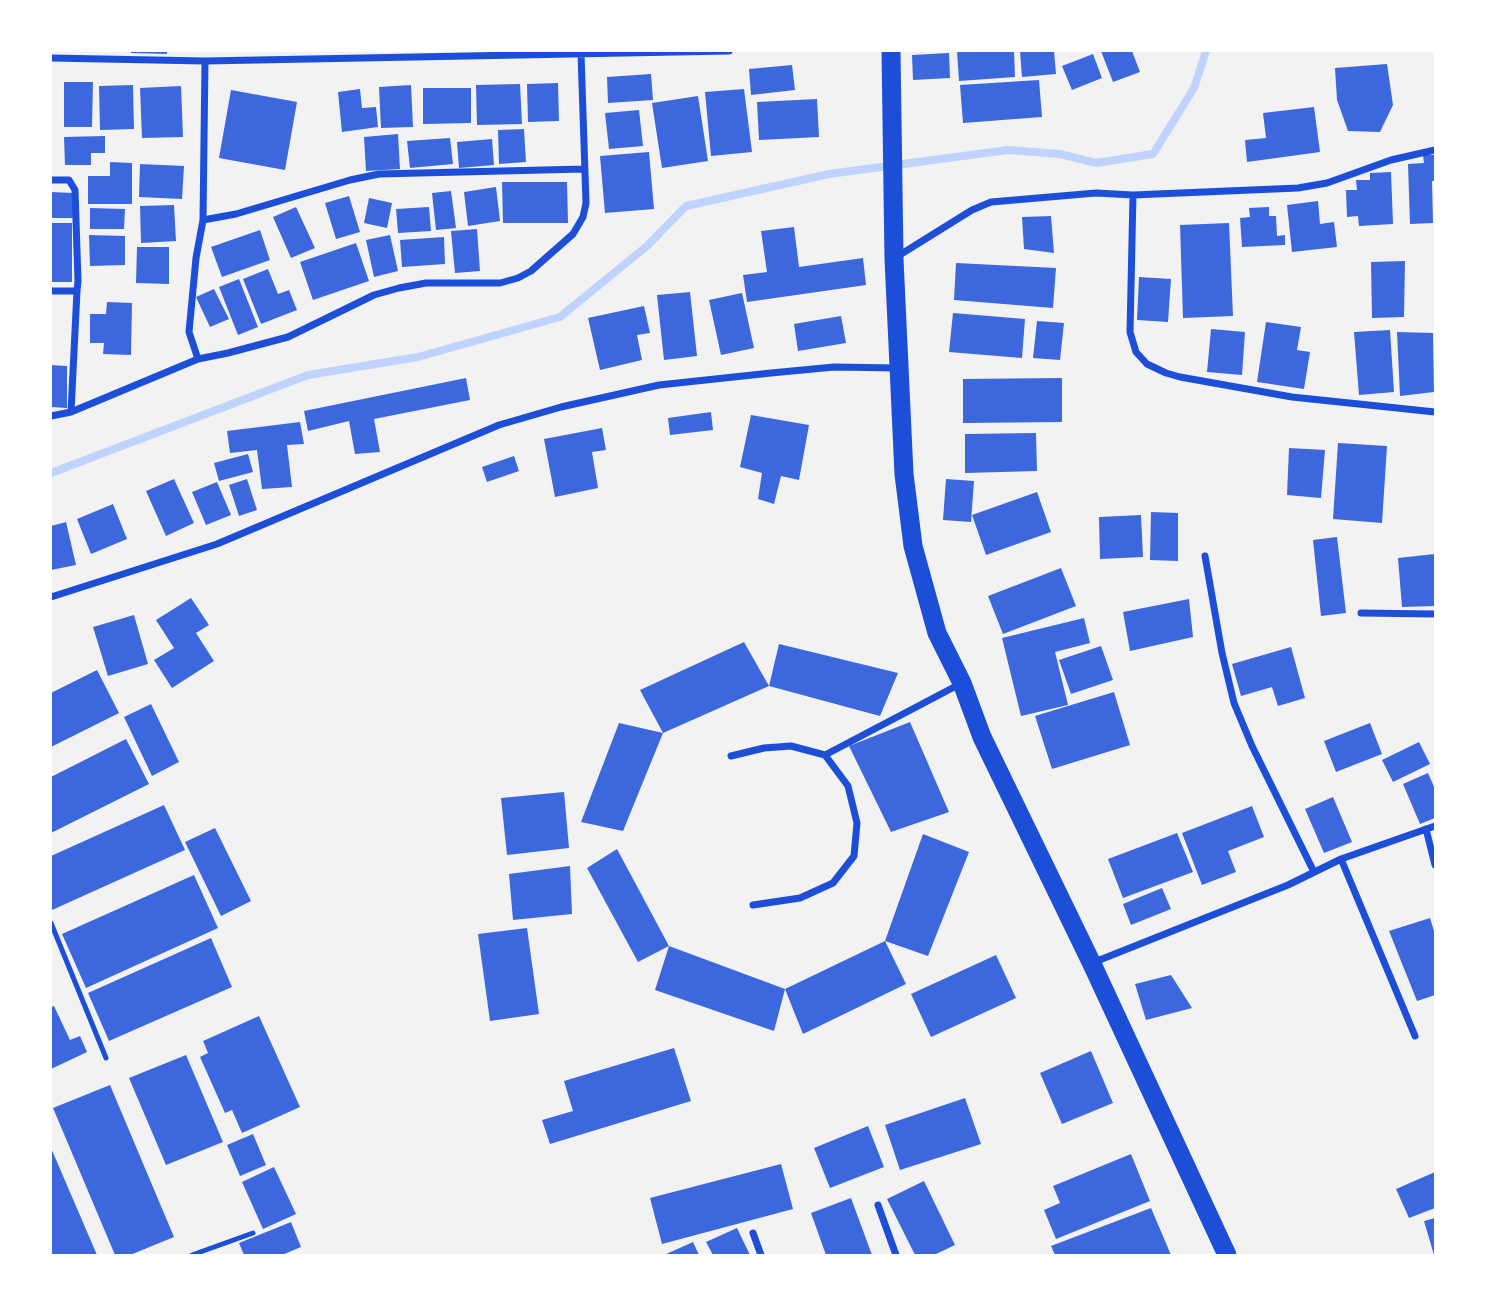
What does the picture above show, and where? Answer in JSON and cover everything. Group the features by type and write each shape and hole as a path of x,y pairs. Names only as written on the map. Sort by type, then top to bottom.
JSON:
{"highway":[{"path":"891,51 894,258 904,474 913,546 937,633 962,683 982,737 1092,964 1227,1255"}],"street":[{"path":"51,58 205,61 288,55 729,51"},
{"path":"51,415 71,412 198,359 288,337 374,295 426,283 500,283 531,271 573,234 583,217 586,203 581,54"},
{"path":"198,359 189,332 202,220 205,61"},
{"path":"894,258 972,210 991,202 1096,193 1133,195 1298,188 1327,183 1391,160 1435,149"},
{"path":"202,220 236,214 379,174 584,169"},
{"path":"51,180 69,180 75,190 78,291 71,412"},
{"path":"1133,195 1130,332 1136,352 1147,364 1180,377 1292,397 1435,412"},
{"path":"51,291 78,291"},
{"path":"51,597 217,544 499,425 561,407 659,386 734,377 834,368 900,368"},
{"path":"1205,556 1234,703 1252,746 1314,872"},
{"path":"1361,613 1435,614"},
{"path":"825,755 962,683"},
{"path":"730,757 764,748 791,746 825,755 848,786 857,823 854,856 833,883 800,898 753,905"},
{"path":"1092,964 1288,885 1341,859 1435,826"},
{"path":"1426,829 1435,865"},
{"path":"1341,859 1415,1036"},
{"path":"878,1205 896,1255"},
{"path":"752,1233 761,1255"}],"lane":[{"path":"51,923 106,1058"},
{"path":"192,1255 253,1233"}],"building":[{"path":"167,51 167,54 131,53"},
{"path":"957,51 1014,51 1015,77 959,81"},
{"path":"1020,51 1054,51 1056,74 1022,77"},
{"path":"1101,51 1132,51 1140,72 1113,82"},
{"path":"949,53 950,78 913,80 912,55"},
{"path":"1093,54 1102,78 1072,90 1062,66"},
{"path":"1387,64 1393,105 1380,132 1348,131 1337,100 1335,68"},
{"path":"792,65 795,90 751,95 749,69"},
{"path":"651,74 653,100 608,103 607,77"},
{"path":"1039,80 1042,117 963,123 960,85"},
{"path":"64,82 93,82 92,127 64,127"},
{"path":"558,83 559,121 528,122 527,84"},
{"path":"520,84 522,124 477,125 476,85"},
{"path":"133,85 134,129 100,130 99,86"},
{"path":"411,85 413,127 381,128 379,87"},
{"path":"181,86 183,137 142,138 140,88"},
{"path":"423,88 471,88 471,123 423,124"},
{"path":"360,89 362,108 376,107 378,127 342,132 338,92"},
{"path":"744,89 752,152 711,156 705,92"},
{"path":"231,90 297,102 285,170 219,158"},
{"path":"698,96 708,161 662,168 652,103"},
{"path":"817,99 819,137 759,140 757,102"},
{"path":"1314,107 1320,152 1247,162 1245,140 1266,138 1263,113"},
{"path":"639,110 643,146 609,149 605,113"},
{"path":"524,129 526,162 499,164 498,130"},
{"path":"398,134 400,169 366,171 364,137"},
{"path":"105,136 105,153 91,153 91,165 65,165 64,137"},
{"path":"450,138 453,164 410,168 407,141"},
{"path":"492,139 494,165 459,168 457,142"},
{"path":"649,152 654,209 605,213 600,156"},
{"path":"1423,155 1435,155 1435,181 1432,181 1433,223 1410,224 1408,164 1424,163"},
{"path":"110,162 132,163 132,204 88,204 88,176 110,176"},
{"path":"140,164 184,166 182,199 139,197"},
{"path":"1391,172 1393,224 1359,226 1358,216 1347,217 1346,190 1357,190 1356,180 1370,180 1370,173"},
{"path":"502,182 567,182 568,223 503,223"},
{"path":"496,187 500,221 468,226 464,192"},
{"path":"451,191 456,228 436,230 432,193"},
{"path":"51,192 73,193 73,218 51,218"},
{"path":"349,196 360,232 336,239 325,203"},
{"path":"369,198 392,203 387,228 364,223"},
{"path":"1318,201 1320,224 1334,222 1337,247 1292,252 1287,205"},
{"path":"174,205 176,241 141,243 140,206"},
{"path":"296,207 315,248 291,258 273,217"},
{"path":"429,207 431,231 398,233 396,209"},
{"path":"1269,207 1269,216 1276,216 1277,236 1285,235 1285,245 1242,247 1240,218 1250,217 1249,208"},
{"path":"90,208 125,209 124,229 90,229"},
{"path":"1051,216 1054,253 1024,249 1022,217"},
{"path":"51,223 72,223 72,282 51,282"},
{"path":"1229,223 1233,316 1183,318 1180,225"},
{"path":"794,227 799,267 863,258 866,285 747,302 743,275 767,272 761,231"},
{"path":"477,229 480,271 455,273 451,231"},
{"path":"260,230 270,260 222,277 211,247"},
{"path":"89,235 125,236 125,265 90,266"},
{"path":"390,235 398,271 374,277 366,240"},
{"path":"444,237 445,264 402,267 400,240"},
{"path":"356,243 369,281 313,300 300,262"},
{"path":"137,247 169,247 169,284 136,283"},
{"path":"1405,261 1404,317 1372,318 1371,262"},
{"path":"956,263 1056,268 1053,308 954,300"},
{"path":"268,269 278,294 289,290 297,310 261,324 243,279"},
{"path":"1139,277 1171,279 1168,322 1137,320"},
{"path":"239,279 258,327 238,335 219,287"},
{"path":"214,289 229,319 210,327 196,297"},
{"path":"690,292 697,356 664,360 657,295"},
{"path":"742,293 754,348 721,355 709,300"},
{"path":"107,302 132,303 131,355 103,354 104,343 90,343 90,314 106,314"},
{"path":"644,306 650,333 637,335 642,360 600,370 588,318"},
{"path":"953,313 1025,319 1022,358 949,352"},
{"path":"841,316 846,343 798,351 794,324"},
{"path":"1037,321 1064,323 1060,360 1033,358"},
{"path":"1266,322 1301,327 1297,350 1310,352 1304,389 1257,382"},
{"path":"1211,329 1245,332 1242,375 1207,372"},
{"path":"1390,330 1394,392 1359,395 1354,332"},
{"path":"1397,332 1433,333 1434,392 1400,396"},
{"path":"51,365 67,366 67,408 51,407"},
{"path":"466,378 470,400 374,419 380,452 355,454 349,421 308,431 304,411"},
{"path":"1062,378 1062,422 963,423 963,379"},
{"path":"711,412 713,430 670,435 668,418"},
{"path":"751,415 809,425 799,480 781,476 774,504 758,499 762,473 740,467"},
{"path":"300,422 304,444 287,445 292,487 262,489 257,450 230,453 227,431"},
{"path":"602,428 606,450 592,452 598,488 555,497 544,439"},
{"path":"1036,433 1037,471 965,473 965,434"},
{"path":"1338,443 1387,446 1382,523 1333,519"},
{"path":"1289,448 1325,450 1321,498 1287,495"},
{"path":"248,454 253,472 219,481 214,463"},
{"path":"514,456 519,471 487,482 482,467"},
{"path":"174,479 194,523 166,536 146,491"},
{"path":"247,479 257,510 239,516 229,485"},
{"path":"946,479 974,481 971,522 943,520"},
{"path":"217,482 231,515 206,525 192,492"},
{"path":"1037,492 1051,532 986,555 972,515"},
{"path":"113,504 127,539 91,554 77,519"},
{"path":"1151,512 1178,513 1178,561 1150,560"},
{"path":"1141,515 1143,557 1100,559 1099,517"},
{"path":"66,522 76,565 51,570 51,526"},
{"path":"1337,537 1346,613 1321,616 1313,540"},
{"path":"1435,554 1435,606 1402,607 1398,558"},
{"path":"1061,568 1076,606 1003,634 988,596"},
{"path":"191,598 209,625 196,633 214,661 172,688 154,660 174,648 156,620"},
{"path":"1189,599 1193,637 1130,651 1123,612"},
{"path":"134,615 148,664 108,676 93,627"},
{"path":"1084,618 1090,643 1055,652 1068,705 1021,716 1002,638"},
{"path":"744,642 769,686 663,733 640,690"},
{"path":"779,644 898,673 880,716 769,686"},
{"path":"1101,646 1113,680 1071,694 1059,660"},
{"path":"1291,647 1305,698 1278,706 1272,687 1241,696 1232,664"},
{"path":"97,670 119,713 51,747 51,693"},
{"path":"1114,692 1130,745 1052,769 1035,716"},
{"path":"151,704 179,762 152,776 124,717"},
{"path":"910,722 949,812 891,832 849,746"},
{"path":"619,723 663,733 623,831 581,822"},
{"path":"1370,723 1382,754 1336,772 1324,741"},
{"path":"126,739 149,784 51,833 51,777"},
{"path":"1419,742 1430,764 1393,782 1382,760"},
{"path":"1428,773 1435,789 1435,818 1420,824 1403,784"},
{"path":"564,792 569,848 507,855 501,798"},
{"path":"1333,797 1352,842 1324,853 1305,809"},
{"path":"164,805 185,850 52,910 51,856"},
{"path":"1252,806 1264,837 1228,851 1236,872 1202,885 1182,833"},
{"path":"215,828 251,901 221,916 185,842"},
{"path":"1177,833 1193,872 1123,898 1108,859"},
{"path":"923,834 969,852 928,956 885,941"},
{"path":"617,849 669,946 638,962 587,868"},
{"path":"570,866 572,914 513,920 509,874"},
{"path":"194,875 218,928 86,988 62,934"},
{"path":"1162,888 1171,909 1131,925 1123,904"},
{"path":"1430,918 1435,934 1435,995 1417,1001 1389,931"},
{"path":"527,928 539,1014 490,1021 478,934"},
{"path":"211,938 232,987 109,1041 88,993"},
{"path":"885,941 906,984 803,1034 785,989"},
{"path":"669,946 785,989 774,1031 655,990"},
{"path":"996,955 1016,998 931,1037 911,994"},
{"path":"1171,975 1192,1008 1146,1020 1135,984"},
{"path":"54,1006 70,1040 80,1036 87,1052 51,1069 51,1007"},
{"path":"259,1016 300,1107 242,1133 232,1110 225,1113 200,1057 208,1053 203,1041"},
{"path":"674,1048 691,1101 550,1144 542,1120 573,1111 564,1081"},
{"path":"1091,1051 1113,1103 1062,1124 1040,1073"},
{"path":"186,1055 223,1142 166,1165 129,1078"},
{"path":"110,1085 174,1237 130,1255 115,1255 53,1108"},
{"path":"965,1098 981,1144 900,1170 885,1125"},
{"path":"868,1126 884,1167 830,1188 814,1148"},
{"path":"253,1134 266,1165 240,1176 227,1145"},
{"path":"51,1148 97,1255 51,1255"},
{"path":"1131,1154 1150,1201 1056,1239 1044,1210 1060,1203 1053,1186"},
{"path":"781,1164 793,1209 662,1244 650,1198"},
{"path":"274,1167 296,1214 263,1229 242,1182"},
{"path":"1435,1172 1435,1208 1409,1218 1396,1189"},
{"path":"924,1181 955,1245 934,1255 915,1255 887,1199"},
{"path":"851,1198 872,1255 826,1255 811,1213"},
{"path":"1151,1208 1171,1255 1055,1255 1051,1246"},
{"path":"1435,1218 1435,1255 1434,1255 1424,1221"},
{"path":"291,1222 301,1247 282,1255 244,1255 239,1243"},
{"path":"737,1228 750,1255 713,1255 706,1242"},
{"path":"693,1242 699,1255 664,1255"}],"waterway":[{"path":"51,473 308,375 418,357 560,317 647,246 686,206 829,174 1008,150 1060,154 1096,163 1153,154 1194,88 1206,51"}]}
